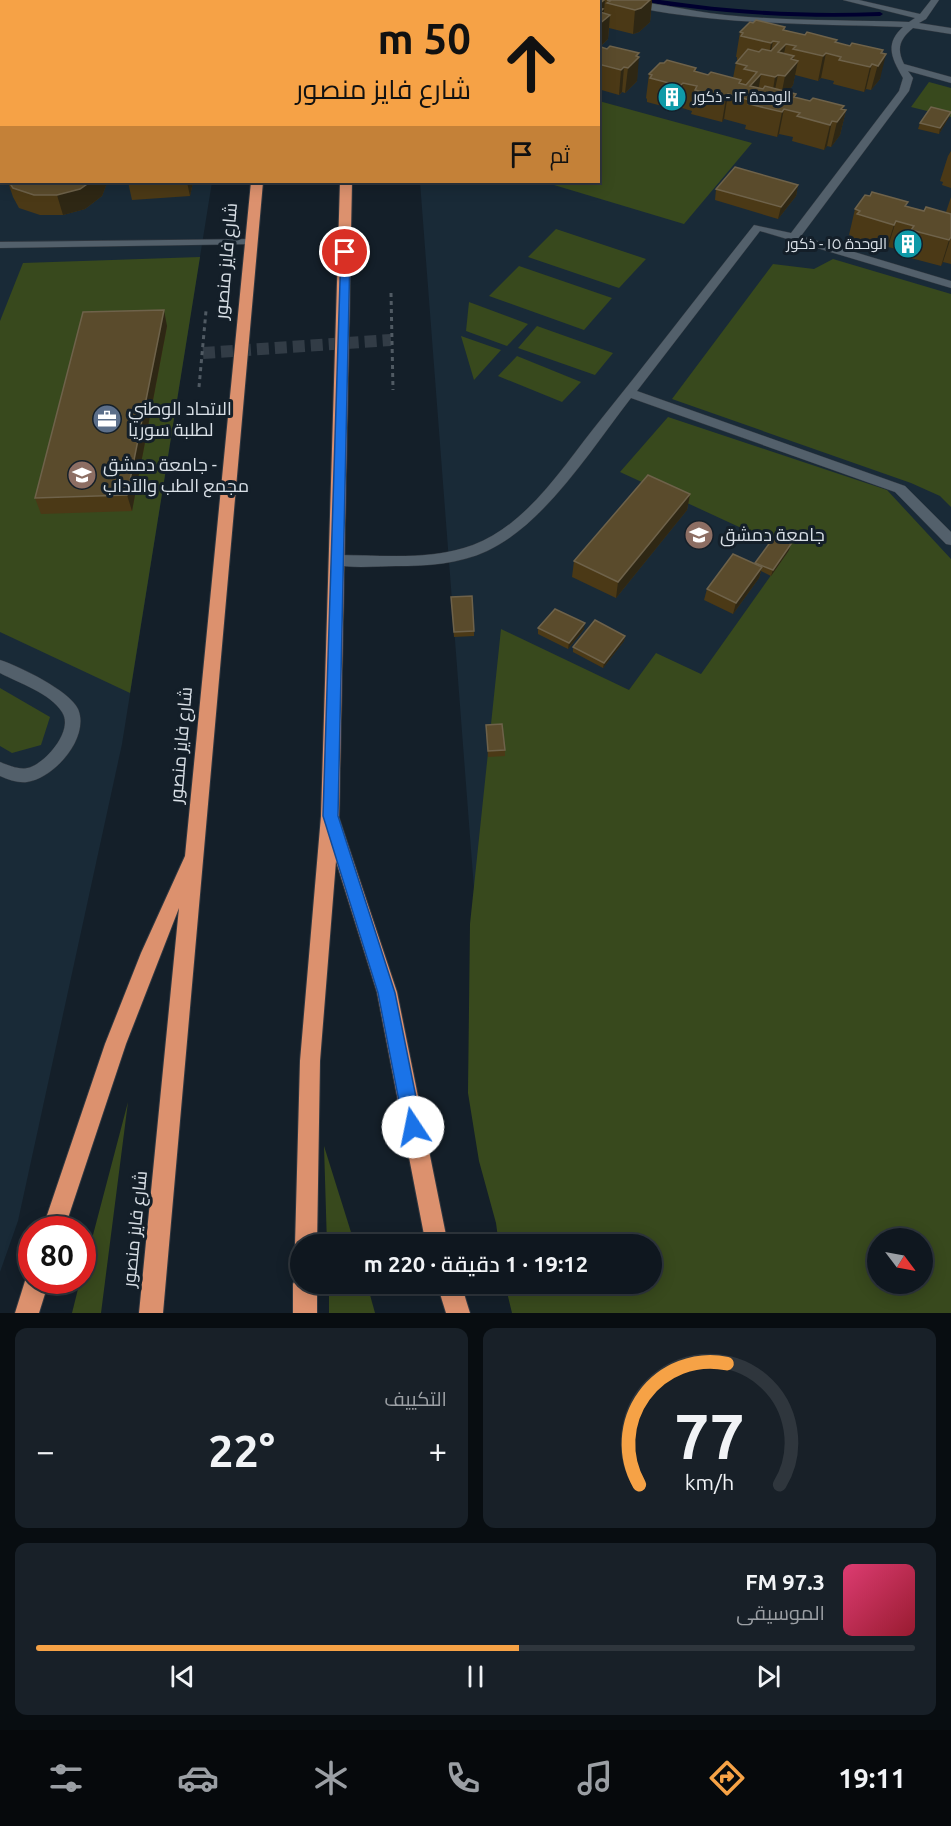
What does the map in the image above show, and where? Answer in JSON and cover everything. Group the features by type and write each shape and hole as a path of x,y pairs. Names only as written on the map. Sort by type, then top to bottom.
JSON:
{"highway":[{"name":"شارع فايز منصور","path":"150,1313 196,850 257,183"},
{"path":"306,1234 310,1061 330,816 346,183"},
{"path":"330,816 387,993 435,1234"},
{"path":"57,1216 114,1043 141,974 196,850"},
{"path":"27,1313 33,1294"},
{"path":"305,1294 305,1313"},
{"path":"452,1294 458,1313"}],"lane":[{"path":"615,0 709,17 837,24 919,21"},
{"path":"847,0 951,31"},
{"path":"795,237 904,91 908,78 895,54 896,43 903,32 919,21 935,0"},
{"path":"902,66 951,80"},
{"path":"337,560 445,559 490,543 513,529 541,501 629,393 758,227 951,285"},
{"path":"0,245 252,242"},
{"path":"629,393 900,489 951,540"},
{"path":"0,666 55,695 71,711 74,730 58,754 37,773 18,776 0,769"}],"path":[{"path":"391,292 393,390"},
{"path":"199,387 206,311"}],"shaded area":[{"name":"جامعة دمشق","path":"600,0 951,0 951,1313 662,1285 662,1234 638,1234 468,1093 474,889 420,183 600,183"},
{"name":"جامعة دمشق - مجمع الطب والآداب","path":"0,183 212,183 122,744 18,1221 0,1272"}],"green space":[{"path":"929,82 951,88 951,117 911,107"},
{"path":"600,101 752,143 684,224 547,183 600,183"},
{"path":"556,229 646,259 619,288 528,257"},
{"path":"200,257 130,693 0,632 0,321 23,263"},
{"path":"833,259 951,294 951,507 940,496 911,483 672,399 773,264 814,269"},
{"path":"519,266 612,298 584,330 489,296"},
{"path":"469,302 528,324 507,346 466,331"},
{"path":"537,326 613,353 595,375 518,348"},
{"path":"461,336 501,350 474,380"},
{"path":"517,356 581,382 562,402 498,376"},
{"path":"668,417 887,490 951,559 951,1313 512,1313 507,1294 662,1294 662,1234 498,1234 479,1161 468,1093 470,924 501,629 629,690 656,653 701,674 789,550 620,472"},
{"path":"0,688 50,717 41,745 12,753 0,746"},
{"path":"128,1102 101,1313 72,1313 77,1294 96,1294 96,1224"},
{"path":"324,1146 352,1234 327,1234"},
{"path":"329,1294 370,1294 375,1313 329,1313"}],"building":[{"path":"607,0 650,0 635,10 607,3 610,1"},
{"path":"600,12 610,15 600,23"},
{"path":"756,20 785,27 783,30 805,35 807,32 850,46 852,43 883,50 881,53 886,54 878,66 872,64 870,67 839,60 841,57 826,53 823,56 793,49 796,46 786,44 778,52 794,56 791,59 798,61 785,76 775,77 761,74 750,86 763,89 765,86 796,94 794,97 810,101 813,98 844,106 841,109 846,110 837,122 832,121 830,125 797,116 800,113 784,109 782,112 749,104 753,101 728,94 726,98 695,90 697,86 683,83 680,86 650,78 652,75 649,74 660,63 667,60 696,68 694,71 708,75 711,72 741,80 739,83 746,85 757,72 744,69 747,66 736,63 748,49 759,52 762,49 771,51 779,42 771,43 741,36 743,33 740,32 750,22 753,23"},
{"path":"610,46 639,53 636,56 639,57 628,68 624,67 621,70 600,65 600,47 607,49"},
{"path":"931,107 951,112 940,128 920,123"},
{"path":"735,167 798,185 781,207 716,189"},
{"path":"10,183 89,183 80,189 57,195 34,195 13,188"},
{"path":"872,192 908,202 905,206 924,211 926,207 951,214 951,237 949,240 911,230 914,226 896,221 894,225 857,214 860,211 855,209 865,195 870,196"},
{"name":"الاتحاد الوطني لطلبة سوريا","path":"164,310 127,495 35,498 83,312"},
{"path":"648,475 690,494 618,582 574,561"},
{"path":"774,537 791,544 773,570 755,563"},
{"path":"733,554 762,567 736,603 707,589"},
{"path":"472,596 474,631 454,632 451,597"},
{"path":"555,609 585,623 569,643 538,628"},
{"path":"595,620 625,636 604,663 573,647"},
{"path":"502,724 505,750 488,751 486,725"}],"waterway":[{"path":"648,0 764,13 880,14"}],"tunnel":[{"path":"203,353 391,340"}],"place":[{"name":"الوحدة ١٢ - ذكور","path":"672,97"},
{"name":"الوحدة ١٥ - ذكور","path":"908,244"},
{"name":"الاتحاد الوطني لطلبة سوريا","path":"107,419"},
{"name":"جامعة دمشق - مجمع الطب والآداب","path":"82,475"},
{"name":"جامعة دمشق","path":"699,535"}],"route":[{"path":"345,252 330,816 387,993 413,1127"}]}
